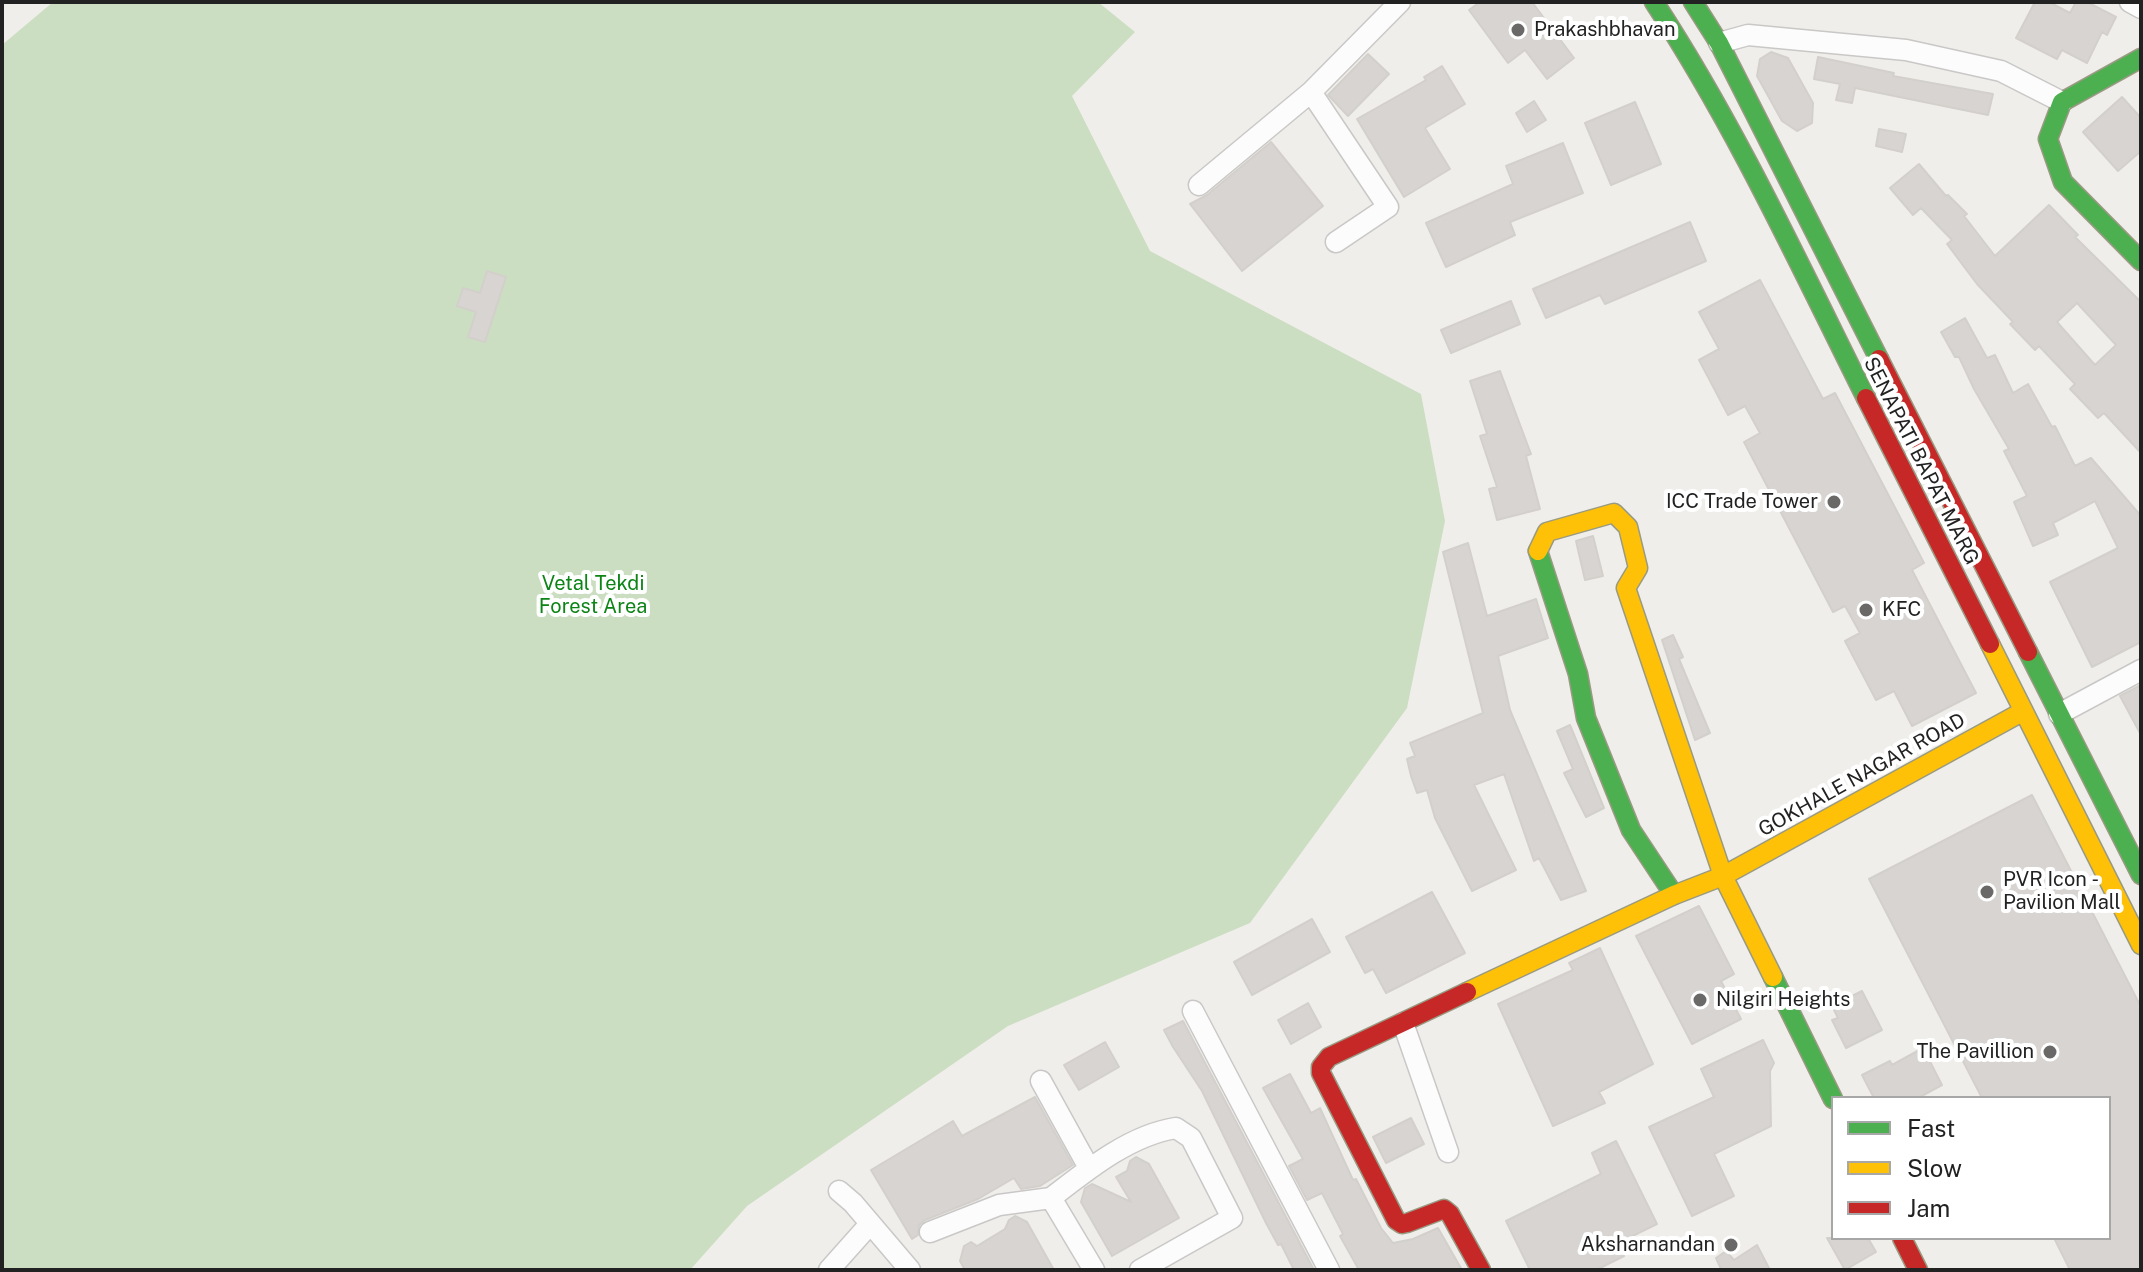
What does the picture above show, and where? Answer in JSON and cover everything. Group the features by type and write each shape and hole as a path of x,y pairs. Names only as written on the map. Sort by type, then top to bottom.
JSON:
{"street":[{"path":"1199,185 1311,92 1400,2"},
{"name":"SENAPATI BAPAT MARG","path":"1654,2 1686,51 1735,138 2141,945"},
{"name":"SENAPATI BAPAT MARG","path":"1693,2 1719,43 2141,875"},
{"path":"2130,2 2141,8"},
{"path":"1719,43 1748,35 1906,50 2001,71 2062,102"},
{"path":"2141,58 2062,102 2048,139 2063,182 2141,261"},
{"path":"1311,92 1388,207 1336,242"},
{"path":"1674,895 1631,830 1586,718 1578,674 1538,551 1547,532 1614,513 1628,527 1638,568 1626,588 1723,876 1832,1096"},
{"path":"2059,714 2141,670"},
{"name":"GOKHALE NAGAR ROAD","path":"1481,1270 1450,1214 1444,1209 1437,1209 1410,1223 1402,1224 1396,1220 1321,1073 1321,1067 1329,1057 1674,895 1723,876 2022,712"},
{"path":"1193,1011 1329,1270"},
{"path":"1403,1023 1448,1152"},
{"path":"1041,1081 1089,1168"},
{"path":"930,1232 999,1205 1051,1198 1089,1168 1156,1131 1176,1128 1191,1138 1232,1218 1140,1270"},
{"path":"839,1191 910,1270"},
{"path":"1051,1198 1090,1268"},
{"path":"829,1270 870,1224"},
{"path":"1903,1240 1918,1270"}],"green space":[{"name":"Vetal Tekdi Forest Area","path":"53,2 1098,2 1135,32 1072,96 1150,251 1421,394 1445,521 1407,708 1250,923 1008,1026 747,1206 690,1270 2,1270 2,45"}],"building":[{"name":"Prakashbhavan","path":"1480,2 1532,2 1574,58 1547,79 1525,50 1508,63 1469,10"},
{"path":"2035,2 2049,2 2070,13 2076,2 2087,2 2116,17 2107,35 2102,32 2087,63 2062,50 2057,59 2016,38"},
{"path":"1771,52 1788,58 1813,103 1812,123 1797,131 1782,121 1757,76 1760,59"},
{"path":"1368,54 1389,74 1348,116 1328,95"},
{"path":"1818,57 1894,73 1893,76 1993,94 1988,115 1855,88 1852,103 1836,100 1840,84 1814,79"},
{"path":"1442,66 1465,104 1425,128 1450,169 1404,197 1357,119 1426,80 1424,77"},
{"path":"2122,97 2141,118 2141,151 2118,171 2083,132"},
{"path":"1534,101 1546,120 1527,132 1516,113"},
{"path":"1635,102 1661,164 1611,185 1585,123"},
{"path":"1879,129 1906,134 1902,152 1876,146"},
{"path":"1271,142 1323,206 1242,271 1190,204 1207,195"},
{"path":"1563,143 1583,193 1510,222 1515,235 1446,267 1426,223 1513,184 1506,166"},
{"path":"1919,164 1946,196 1967,214 1964,216 1995,256 2049,205 2078,235 2075,237 2141,302 2141,453 2104,413 2098,418 2070,389 2075,384 2039,346 2035,350 2010,324 2013,322 1977,284 1947,244 1952,240 1921,208 1913,215 1890,188","holes":["2077,303 2116,345 2095,365 2057,322"]},
{"path":"1690,222 1706,261 1605,304 1600,295 1546,318 1533,289"},
{"path":"487,271 506,277 485,342 468,337 476,312 457,306 463,288 480,293"},
{"name":"ICC Trade Tower","path":"1760,280 1823,399 1835,393 1924,563 1912,570 1976,693 1912,726 1894,691 1876,700 1845,641 1860,633 1845,606 1833,612 1744,442 1760,433 1745,406 1728,415 1699,360 1719,349 1699,312"},
{"path":"1511,301 1520,324 1451,353 1441,330"},
{"path":"1965,318 1987,358 1995,355 2013,393 2028,384 2052,427 2055,426 2075,466 2091,458 2141,516 2141,642 2092,667 2050,582 2118,548 2095,501 2053,523 2058,535 2033,546 2014,502 2027,496 2004,451 2009,449 1959,357 1955,357 1941,332"},
{"path":"1500,371 1531,454 1526,456 1540,509 1497,520 1489,489 1497,487 1480,436 1487,434 1470,381"},
{"path":"1593,536 1603,576 1585,580 1576,541"},
{"path":"1468,543 1487,616 1536,599 1548,638 1498,656 1510,710 1586,891 1561,900 1539,858 1534,861 1504,774 1474,785 1516,870 1472,891 1435,818 1427,790 1417,793 1411,776 1407,759 1415,756 1410,743 1483,713 1443,552"},
{"path":"1673,635 1683,657 1679,659 1710,733 1695,740 1662,640"},
{"path":"2141,685 2141,735 2120,696"},
{"path":"1570,725 1604,808 1586,817 1564,773 1573,769 1557,731"},
{"name":"The Pavillion","path":"2032,795 2141,1007 2141,1270 2070,1270 2055,1240 2111,1240 2111,1096 1981,1096 1869,879"},
{"path":"1432,892 1465,953 1386,993 1373,969 1365,973 1346,937"},
{"name":"Nilgiri Heights","path":"1699,906 1734,974 1721,981 1741,1019 1692,1044 1636,936"},
{"path":"1312,919 1330,952 1252,995 1234,962"},
{"path":"1600,948 1653,1064 1599,1092 1605,1103 1553,1126 1498,1004 1573,970 1569,963"},
{"path":"1862,991 1882,1030 1846,1048 1832,1020 1838,1018 1832,1006"},
{"path":"1308,1003 1321,1027 1291,1044 1278,1020"},
{"path":"1183,1021 1314,1270 1294,1270 1281,1244 1278,1245 1202,1091 1164,1030"},
{"path":"1763,1040 1774,1063 1770,1071 1771,1126 1714,1154 1734,1196 1692,1216 1649,1127 1714,1097 1701,1069"},
{"path":"1105,1042 1119,1067 1079,1090 1064,1065"},
{"path":"1923,1048 1942,1085 1922,1096 1873,1096 1862,1075 1890,1061 1892,1065"},
{"path":"1290,1074 1311,1113 1320,1108 1353,1180 1356,1179 1381,1228 1393,1243 1413,1239 1438,1228 1462,1270 1359,1270 1322,1193 1307,1200 1289,1166 1303,1159 1263,1088"},
{"path":"1035,1097 1073,1165 1040,1186 1021,1189 1014,1178 978,1199 925,1220 919,1225 918,1235 912,1239 871,1170 953,1121 962,1136"},
{"path":"1411,1118 1424,1144 1386,1163 1373,1137"},
{"path":"1616,1141 1657,1224 1618,1243 1624,1256 1596,1270 1530,1270 1506,1221 1601,1174 1592,1153"},
{"path":"1136,1157 1149,1164 1179,1218 1112,1256 1081,1202 1085,1188 1092,1184 1131,1202 1116,1177 1127,1171 1130,1161"},
{"path":"1015,1216 1027,1222 1054,1270 965,1270 960,1261 964,1246 971,1242 977,1246 1005,1229"},
{"path":"1827,1238 1869,1240 1876,1252 1845,1270"},
{"path":"1757,1245 1770,1270 1719,1270 1716,1258 1726,1251 1734,1260"}],"traffic: fast":[{"path":"1654,2 1739,147 1866,398"},
{"path":"1693,2 1719,43 1879,359"},
{"path":"2141,58 2062,102 2048,139 2063,182 2141,261"},
{"path":"1538,551 1578,674 1586,718 1631,830 1674,895"},
{"path":"2028,652 2141,875"},
{"path":"1773,977 1832,1096"}],"traffic: slow":[{"path":"1538,551 1547,532 1614,513 1628,527 1638,568 1626,588 1723,876 1773,977"},
{"path":"1990,644 2141,945"},
{"path":"1467,992 1674,895 1723,876 2022,712"}],"traffic: jam":[{"path":"1879,359 2028,652"},
{"path":"1866,398 1990,644"},
{"path":"1467,992 1329,1057 1321,1067 1321,1073 1396,1220 1407,1223 1444,1209 1450,1214 1481,1270"},
{"path":"1903,1240 1918,1270"}],"place":[{"name":"Prakashbhavan","path":"1518,30"},
{"name":"ICC Trade Tower","path":"1834,502"},
{"name":"KFC","path":"1866,610"},
{"name":"PVR Icon - Pavilion Mall","path":"1987,892"},
{"name":"Nilgiri Heights","path":"1700,1000"},
{"name":"The Pavillion","path":"2050,1052"},
{"name":"Aksharnandan","path":"1731,1245"}]}
